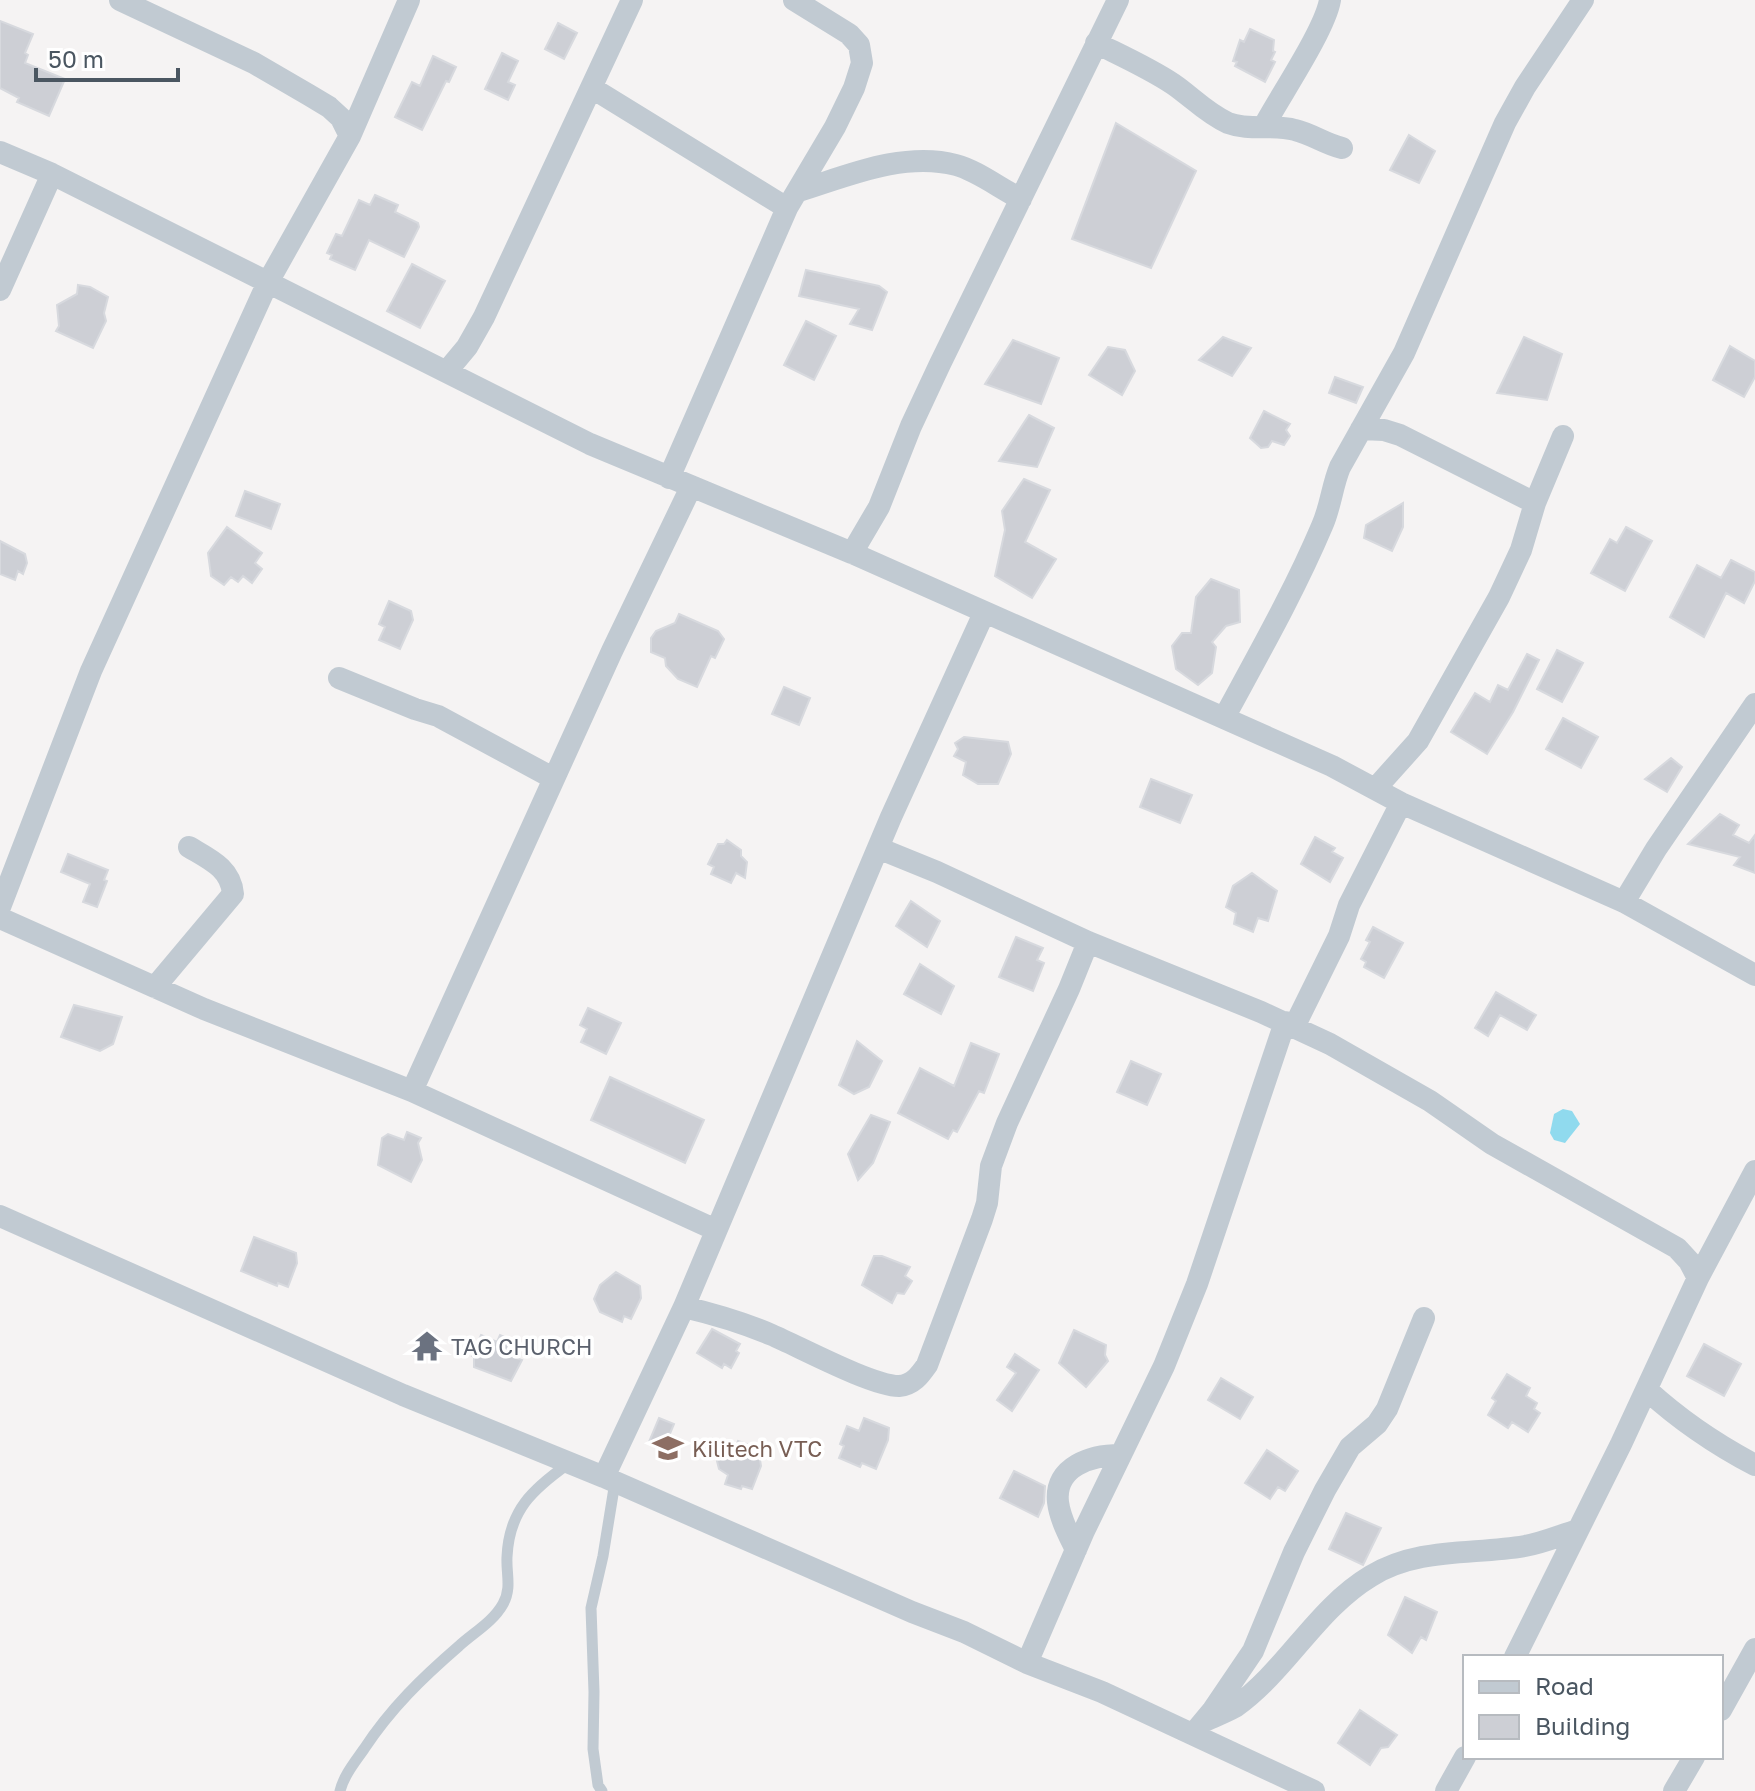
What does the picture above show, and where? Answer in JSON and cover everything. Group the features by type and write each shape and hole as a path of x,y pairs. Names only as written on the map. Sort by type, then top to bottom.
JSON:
{"street":[{"path":"120,0 254,63 309,95 341,118 350,136"},
{"path":"0,907 91,671 268,282 350,136 409,0"},
{"path":"447,371 467,347 484,317 632,0"},
{"path":"669,478 793,200 835,127 862,63 859,45 849,34 794,0"},
{"path":"852,553 879,507 911,426 1118,0"},
{"path":"1264,126 1313,39 1330,0"},
{"path":"1224,718 1277,622 1322,527 1331,505 1334,481 1418,324 1505,123 1583,0"},
{"path":"1096,43 1176,86 1207,113 1242,128 1264,126 1296,130 1342,148"},
{"path":"592,88 793,200"},
{"path":"0,152 52,174 590,444 852,553 1332,766 1401,803 1624,902 1755,975"},
{"path":"793,200 882,166 936,161 959,165 1021,199"},
{"path":"0,290 52,174"},
{"path":"1361,429 1384,430 1400,435 1535,503"},
{"path":"1375,789 1418,741 1494,607 1521,550 1535,503 1563,436"},
{"path":"412,1091 553,778 691,487"},
{"path":"610,1479 878,848 984,613"},
{"path":"339,678 438,716 553,778"},
{"path":"1624,902 1656,849 1755,704"},
{"path":"1027,1663 1076,1550 1164,1366 1197,1284 1290,1024 1335,946 1349,905 1401,803"},
{"path":"155,987 233,894 230,877 221,867 189,847"},
{"path":"878,848 1088,942 1290,1024 1430,1101 1492,1144 1677,1248 1698,1278"},
{"path":"0,918 155,987 412,1091 716,1230"},
{"path":"684,1307 743,1324 885,1384 908,1385 919,1377 927,1365 979,1228 987,1203 991,1166 1007,1123 1088,942"},
{"path":"1516,1655 1647,1390 1698,1278 1755,1171"},
{"path":"0,1216 403,1395 610,1479 964,1632 1027,1663 1198,1728 1314,1791"},
{"path":"1198,1728 1253,1651 1294,1552 1340,1462 1350,1447 1377,1424 1387,1409 1424,1318"},
{"path":"1647,1390 1680,1420 1710,1441 1755,1465"},
{"path":"1076,1550 1058,1503 1061,1483 1073,1467 1085,1459 1120,1455"},
{"path":"1198,1728 1242,1701 1339,1599 1399,1560 1450,1552 1527,1546 1578,1530"},
{"path":"1723,1706 1755,1649"},
{"path":"1446,1791 1464,1759"},
{"path":"1674,1791 1693,1759"}],"lane":[{"path":"340,1791 346,1775 410,1689 487,1624 503,1604 509,1586 507,1557 516,1515 538,1486 568,1464"},
{"path":"602,1791 598,1785 593,1749 591,1608 603,1556 610,1479"}],"water":[{"path":"1563,1109 1572,1111 1580,1124 1565,1143 1554,1140 1550,1133 1554,1114"}],"building":[{"path":"0,21 33,34 25,53 28,55 25,63 65,79 49,116 17,102 19,98 0,88"},
{"path":"558,23 577,33 564,59 545,49"},
{"path":"1250,29 1274,40 1275,52 1271,60 1275,62 1265,82 1235,66 1237,62 1233,61 1240,40 1244,42"},
{"path":"502,53 518,61 508,82 515,85 508,100 485,89"},
{"path":"433,56 456,67 422,130 395,117 412,82 420,86"},
{"path":"1116,123 1196,171 1151,268 1072,239"},
{"path":"1409,135 1435,151 1419,183 1390,170"},
{"path":"375,195 398,205 395,212 418,223 419,227 404,257 369,240 355,270 330,259 332,255 327,253 336,234 342,236 359,200 370,205"},
{"path":"412,264 445,281 420,328 387,311"},
{"path":"806,270 879,286 887,292 872,330 850,324 859,309 799,296"},
{"path":"78,285 90,287 108,297 104,313 106,321 93,348 56,331 59,326 57,305 77,294"},
{"path":"806,321 836,336 814,380 784,365"},
{"path":"1223,337 1251,348 1232,376 1199,360"},
{"path":"1524,337 1562,354 1547,400 1497,393"},
{"path":"1013,340 1059,358 1041,404 985,384"},
{"path":"1730,346 1755,361 1755,377 1744,397 1713,380"},
{"path":"1108,347 1125,350 1135,371 1122,395 1089,375"},
{"path":"1335,377 1363,387 1356,403 1329,393"},
{"path":"1264,411 1290,424 1286,430 1290,436 1284,445 1272,441 1268,447 1261,448 1250,438"},
{"path":"1029,415 1054,428 1037,467 999,461"},
{"path":"1024,479 1050,490 1025,542 1056,559 1032,598 995,576 1005,530 1002,511"},
{"path":"245,491 280,504 271,529 236,516"},
{"path":"1403,503 1403,527 1392,551 1364,538 1366,525"},
{"path":"227,527 262,553 255,563 262,569 252,583 243,576 238,582 231,577 224,585 211,576 208,553"},
{"path":"1626,527 1652,541 1625,591 1591,573 1610,539 1617,543"},
{"path":"0,541 25,554 27,563 23,574 18,571 15,580 0,574"},
{"path":"1731,560 1755,572 1755,581 1744,603 1726,593 1704,637 1670,617 1697,565 1721,578"},
{"path":"1211,579 1239,590 1240,622 1226,626 1212,642 1216,647 1212,673 1198,685 1176,669 1172,646 1182,633 1191,633 1196,597"},
{"path":"389,601 411,611 413,620 400,649 379,640 385,627 379,624"},
{"path":"679,614 718,631 724,639 715,658 711,656 697,687 678,679 666,666 665,658 651,652 651,638 656,631 675,623"},
{"path":"1557,650 1583,663 1562,702 1537,689"},
{"path":"1527,654 1539,660 1513,712 1487,754 1451,732 1475,693 1490,702 1498,685 1508,690"},
{"path":"784,687 810,698 799,725 772,714"},
{"path":"1563,718 1598,737 1581,768 1546,749"},
{"path":"964,737 1008,742 1011,754 998,784 978,784 963,775 966,762 954,756 958,749 955,743"},
{"path":"1671,758 1682,767 1667,792 1645,779"},
{"path":"1151,779 1192,795 1180,823 1140,807"},
{"path":"1720,814 1739,825 1733,835 1749,843 1755,835 1755,873 1734,865 1740,857 1688,844"},
{"path":"1315,837 1335,848 1332,852 1343,858 1330,882 1301,864"},
{"path":"727,840 741,850 741,856 747,862 745,878 736,873 731,883 711,874 714,867 708,864 718,844 724,844"},
{"path":"68,854 108,870 97,907 83,902 90,884 61,872"},
{"path":"1252,873 1277,891 1268,921 1258,918 1253,932 1234,924 1236,913 1226,907 1233,886"},
{"path":"911,901 940,921 927,947 896,926"},
{"path":"1373,927 1403,943 1384,978 1364,967 1366,962 1361,959 1370,942 1366,940"},
{"path":"1016,937 1043,948 1037,960 1044,963 1033,991 999,977"},
{"path":"920,964 954,986 941,1014 904,994"},
{"path":"1496,992 1536,1015 1527,1030 1500,1015 1488,1036 1475,1028"},
{"path":"74,1005 122,1017 113,1044 100,1051 61,1037"},
{"path":"588,1008 621,1023 606,1054 581,1042 587,1029 580,1025"},
{"path":"857,1041 882,1061 869,1087 854,1094 839,1085"},
{"path":"971,1043 999,1054 984,1093 979,1091 957,1132 953,1130 948,1139 898,1113 920,1068 954,1086"},
{"path":"1131,1061 1161,1074 1147,1105 1117,1092"},
{"path":"610,1077 704,1120 685,1163 591,1120"},
{"path":"871,1115 890,1122 873,1163 858,1180 848,1154"},
{"path":"407,1132 421,1138 418,1143 422,1160 411,1182 378,1165 382,1138 388,1134 404,1140"},
{"path":"254,1237 296,1253 297,1263 288,1287 278,1283 277,1286 241,1271"},
{"path":"874,1256 910,1267 905,1276 912,1281 904,1294 897,1293 892,1303 862,1285"},
{"path":"616,1272 640,1286 641,1298 631,1319 624,1316 622,1322 600,1312 594,1299 600,1285"},
{"path":"712,1329 740,1344 731,1368 724,1364 722,1368 697,1353"},
{"path":"1074,1330 1106,1345 1108,1361 1086,1387 1059,1363"},
{"path":"481,1335 497,1342 500,1335 518,1343 521,1349 516,1358 522,1360 511,1381 474,1367 472,1356"},
{"path":"1704,1344 1741,1364 1724,1396 1687,1376"},
{"path":"1015,1354 1039,1370 1012,1411 997,1400 1016,1373 1007,1367"},
{"path":"1507,1374 1530,1388 1526,1396 1537,1403 1534,1409 1540,1413 1528,1432 1512,1422 1508,1428 1488,1415 1496,1401 1492,1398"},
{"path":"1221,1378 1253,1397 1240,1419 1208,1400"},
{"path":"659,1418 674,1424 664,1448 649,1442"},
{"path":"864,1418 889,1428 888,1440 876,1469 862,1463 860,1467 839,1458 844,1446 840,1444 847,1426 859,1431"},
{"path":"738,1441 758,1448 761,1466 752,1489 725,1484 728,1475 719,1469 717,1461 724,1442 736,1446"},
{"path":"1267,1450 1298,1471 1285,1491 1278,1487 1270,1499 1245,1483"},
{"path":"1014,1471 1045,1486 1044,1503 1038,1517 1000,1498"},
{"path":"1346,1513 1381,1528 1363,1565 1329,1549"},
{"path":"1405,1597 1437,1612 1426,1640 1421,1637 1412,1653 1388,1635"},
{"path":"1360,1710 1397,1735 1388,1747 1381,1748 1370,1765 1338,1743"}],"place":[{"name":"TAG CHURCH","path":"427,1346"},
{"name":"Kilitech VTC","path":"668,1448"}]}
